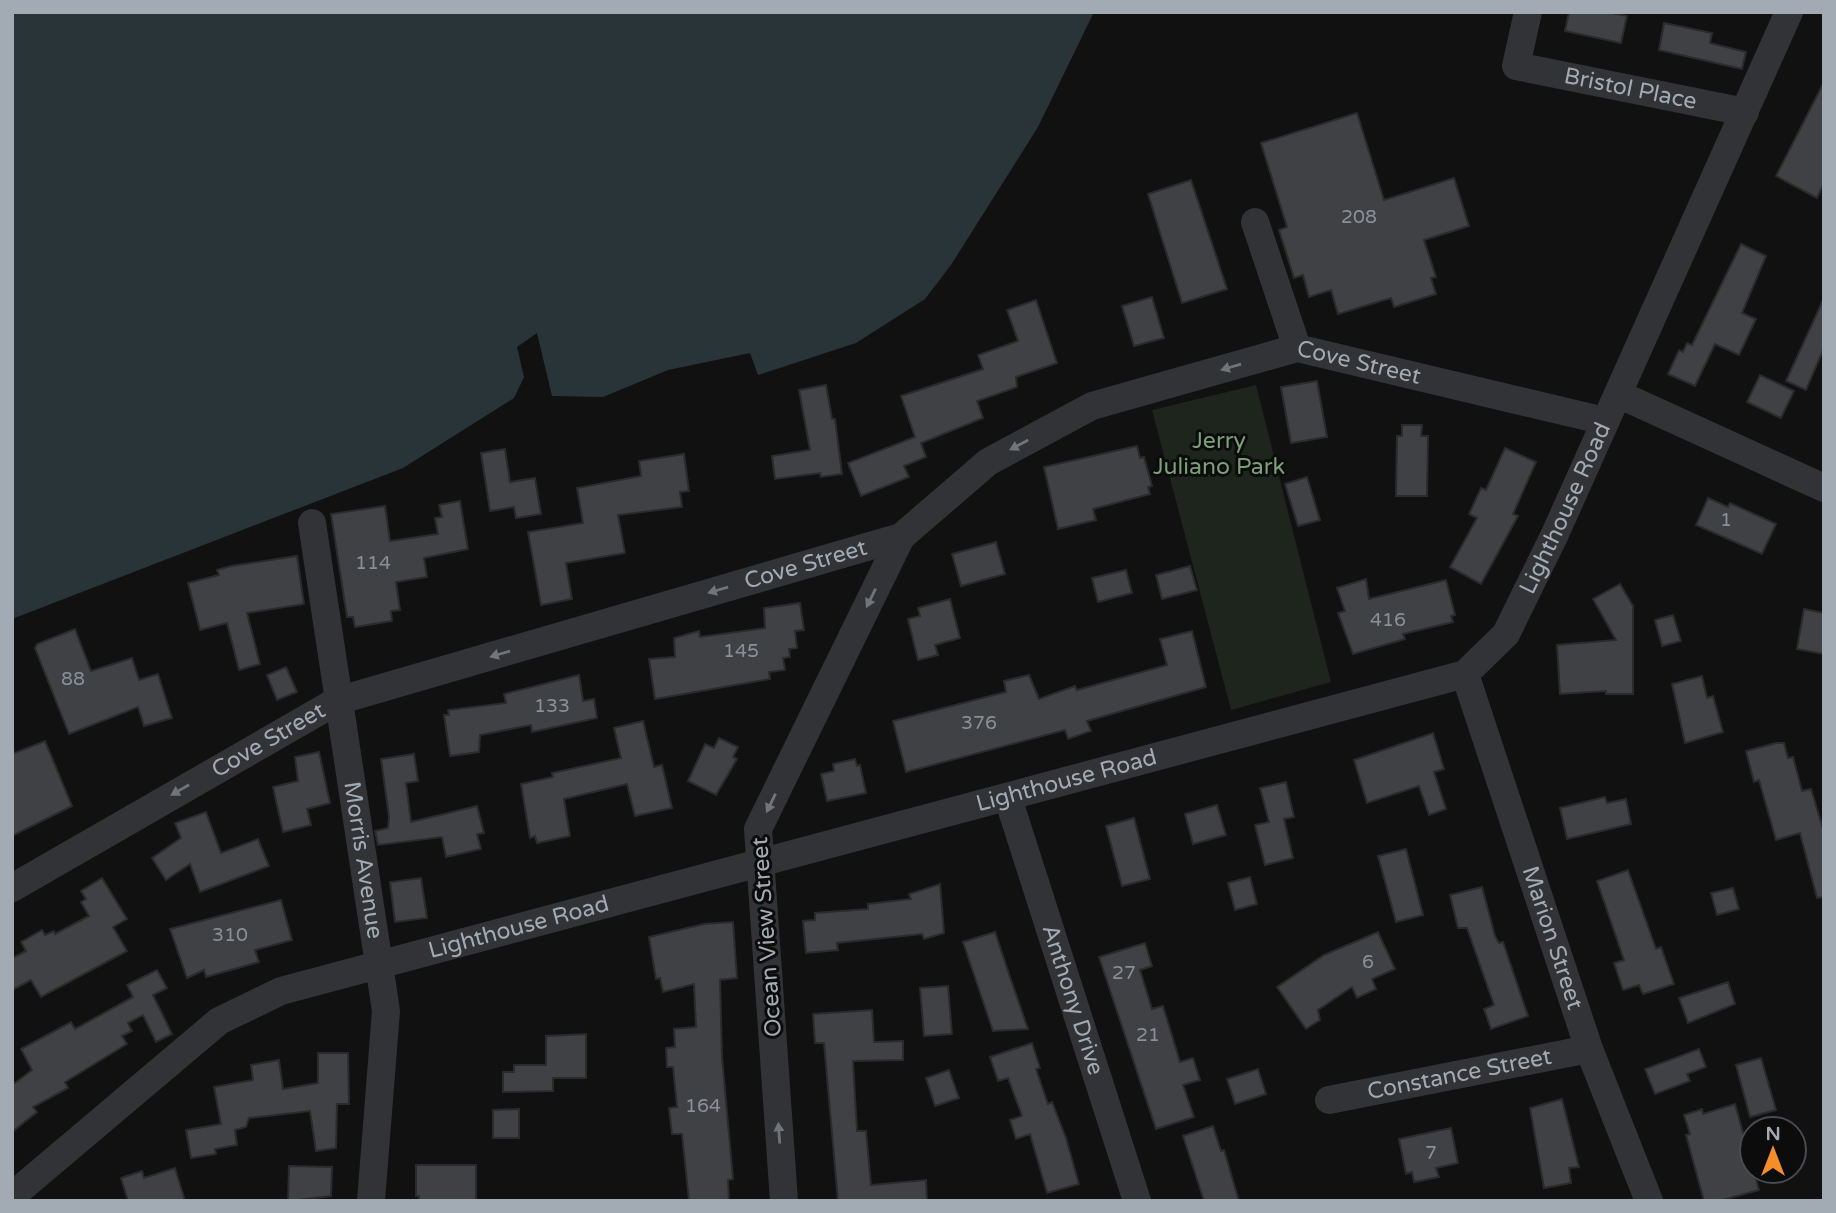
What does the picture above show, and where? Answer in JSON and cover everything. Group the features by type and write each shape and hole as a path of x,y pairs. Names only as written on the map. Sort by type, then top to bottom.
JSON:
{"street":[{"name":"Bristol Place","path":"1528,12 1516,66 1745,112"},
{"name":"Lighthouse Road","path":"12,1196 219,1021 281,991 1465,674 1506,634 1618,394 1789,12"},
{"path":"1255,222 1297,348"},
{"name":"Cove Street","path":"12,888 337,701 901,537 988,462 1093,406 1297,348 1605,421"},
{"path":"1618,394 1824,488"},
{"name":"Morris Avenue","path":"312,523 337,701 381,964 386,1011 371,1201"},
{"name":"Ocean View Street","path":"784,1201 763,863 758,829 901,537"},
{"name":"Marion Street","path":"1465,674 1589,1049 1649,1201"},
{"name":"Anthony Drive","path":"1008,798 1137,1201"},
{"name":"Constance Street","path":"1329,1100 1589,1049"}],"green space":[{"name":"Jerry Juliano Park","path":"1256,385 1331,682 1231,710 1152,410"}],"shaded area":[{"path":"12,12 1094,12 1038,127 951,265 925,299 856,343 758,375 750,353 668,370 603,397 552,396 537,333 517,347 524,377 514,398 403,468 12,619"}],"building":[{"path":"1569,12 1607,12 1627,16 1621,43 1565,31"},
{"path":"1664,23 1712,33 1710,43 1746,52 1742,69 1659,50"},
{"path":"1824,82 1824,183 1817,198 1776,176"},
{"path":"1357,113 1384,200 1454,178 1469,226 1424,240 1436,277 1431,278 1436,294 1394,307 1391,298 1338,314 1331,290 1309,297 1303,275 1294,278 1279,230 1287,227 1261,143"},
{"path":"1191,180 1227,289 1182,303 1148,194"},
{"path":"1741,244 1766,256 1742,313 1756,319 1739,355 1715,344 1695,386 1668,374 1679,350 1683,352 1687,343 1692,345"},
{"path":"1152,297 1164,338 1134,346 1122,306"},
{"path":"1824,298 1824,348 1806,390 1786,381"},
{"path":"1036,300 1057,363 1016,377 1017,387 977,401 983,418 921,443 926,457 904,466 909,477 861,496 848,463 915,437 901,396 983,369 978,355 1018,341 1007,310"},
{"path":"1760,375 1794,391 1781,418 1747,402"},
{"path":"1317,381 1327,437 1291,443 1281,387"},
{"path":"826,385 832,419 835,419 842,474 821,477 820,473 775,479 772,456 810,450 799,390"},
{"path":"1402,425 1422,425 1421,436 1428,436 1427,496 1396,496 1397,436 1402,436"},
{"path":"1137,446 1140,458 1144,457 1152,486 1148,487 1150,494 1093,509 1096,520 1058,529 1044,467"},
{"path":"1505,448 1536,462 1513,514 1518,516 1481,584 1450,567 1477,518 1469,514 1481,488 1486,490"},
{"path":"505,449 510,482 535,478 541,514 516,518 514,507 490,511 481,453"},
{"path":"684,454 689,491 680,492 682,507 618,515 625,553 566,563 572,599 541,605 528,532 583,523 577,488 641,476 639,461"},
{"path":"1307,477 1320,520 1298,526 1285,484"},
{"path":"1708,498 1728,507 1730,503 1776,524 1762,554 1696,525"},
{"path":"460,501 468,549 424,558 427,577 396,582 400,610 391,611 392,621 355,627 353,617 347,617 331,514 385,506 390,541 438,534 435,518 442,517 439,505"},
{"path":"996,542 1005,574 961,586 952,554"},
{"path":"297,556 304,604 247,613 260,664 239,670 227,623 200,630 188,583 219,575 217,570 231,566"},
{"path":"1190,566 1197,590 1162,599 1156,575"},
{"path":"1126,570 1132,593 1098,602 1092,578"},
{"path":"1366,579 1369,599 1446,580 1455,615 1451,616 1453,622 1403,634 1405,639 1353,654 1338,613 1345,611 1337,588"},
{"path":"1620,584 1633,606 1633,694 1606,694 1606,691 1560,694 1557,645 1616,640 1593,599"},
{"path":"950,599 960,638 935,645 938,655 918,660 908,619 920,616 918,608"},
{"path":"800,603 804,630 795,631 797,648 789,649 790,657 783,658 785,670 769,672 770,679 655,699 649,659 675,657 674,638 699,631 700,637 765,628 764,608"},
{"path":"1804,609 1824,613 1824,654 1797,649"},
{"path":"1673,615 1681,641 1662,646 1655,620"},
{"path":"75,629 91,671 132,658 139,680 158,674 172,718 144,726 138,707 69,734 35,648 37,644"},
{"path":"1192,631 1206,687 1087,721 1091,731 1068,739 1065,730 906,772 893,721 1006,692 1004,681 1029,675 1039,699 1075,686 1077,690 1167,665 1160,639"},
{"path":"286,667 297,692 277,700 267,675"},
{"path":"579,675 583,701 594,699 597,718 532,732 531,725 480,735 479,752 450,756 444,715 449,715 448,710 506,703 504,694"},
{"path":"1702,676 1707,698 1713,696 1723,732 1685,743 1672,684"},
{"path":"643,721 654,767 662,765 672,808 635,816 627,784 564,799 570,836 537,843 535,836 530,838 521,784 553,777 552,773 621,758 614,728"},
{"path":"1433,733 1444,769 1434,772 1446,809 1429,815 1419,786 1367,803 1354,760"},
{"path":"719,738 738,747 733,757 737,759 716,795 688,781 705,744 714,748"},
{"path":"45,741 72,806 12,836 12,754"},
{"path":"1784,743 1788,758 1793,757 1802,791 1811,789 1824,832 1824,897 1817,898 1800,833 1776,840 1759,780 1754,782 1746,751"},
{"path":"319,752 330,803 307,809 311,825 283,832 273,787 298,781 295,757"},
{"path":"414,754 418,781 406,783 411,822 477,806 484,833 477,834 481,849 446,857 442,837 378,845 375,831 388,828 389,817 381,759"},
{"path":"855,759 857,766 860,765 866,793 827,801 821,774 834,771 833,764"},
{"path":"1286,782 1294,817 1284,819 1293,858 1265,865 1255,825 1269,822 1260,788"},
{"path":"1605,797 1607,803 1626,799 1631,824 1567,839 1560,808"},
{"path":"1217,805 1226,835 1193,844 1185,814"},
{"path":"206,812 221,853 258,839 269,866 200,892 190,864 166,880 152,858 181,838 175,823"},
{"path":"1134,818 1150,879 1122,886 1106,826"},
{"path":"1406,849 1423,915 1396,922 1378,856"},
{"path":"1628,870 1656,949 1661,947 1674,984 1643,994 1639,985 1623,990 1614,963 1624,960 1597,881"},
{"path":"1250,877 1257,904 1235,910 1228,883"},
{"path":"102,878 127,919 113,927 127,951 41,997 31,980 12,990 12,958 26,951 21,942 42,930 45,935 54,931 55,934 89,916 81,902 86,899 81,891"},
{"path":"421,878 427,918 395,922 390,882"},
{"path":"940,884 944,933 924,939 922,934 837,943 838,950 806,953 803,921 815,920 815,913 868,909 868,904 911,899 909,894"},
{"path":"1482,887 1495,936 1499,943 1503,942 1528,1016 1491,1029 1484,1009 1494,1005 1467,928 1458,928 1450,895"},
{"path":"1733,888 1739,909 1717,915 1711,893"},
{"path":"281,900 292,940 255,950 259,962 206,977 204,970 187,978 170,929"},
{"path":"733,922 737,978 720,980 722,1057 733,1179 728,1180 729,1201 689,1201 682,1134 672,1134 669,1108 677,1107 673,1067 667,1067 666,1048 675,1047 674,1029 696,1027 694,984 663,992 660,978 656,979 649,937 704,924"},
{"path":"995,932 1028,1029 993,1031 963,942"},
{"path":"1378,932 1395,969 1372,979 1376,989 1357,998 1352,987 1318,1010 1320,1020 1306,1029 1277,987 1324,955"},
{"path":"1145,943 1152,966 1140,970 1152,1009 1163,1006 1180,1062 1193,1058 1200,1080 1183,1085 1194,1117 1156,1129 1099,957"},
{"path":"157,970 167,988 153,995 172,1034 156,1042 143,1015 128,1023 132,1031 122,1036 127,1044 65,1082 68,1088 33,1107 37,1112 12,1132 12,1080 15,1083 32,1070 21,1049 71,1022 75,1029 133,997 127,985"},
{"path":"1728,982 1735,1004 1688,1023 1679,998"},
{"path":"948,986 952,1034 924,1036 920,988"},
{"path":"872,1010 874,1042 903,1041 903,1060 853,1061 857,1131 866,1131 871,1185 926,1180 927,1201 838,1201 824,1043 815,1043 813,1014"},
{"path":"586,1034 586,1078 553,1078 553,1091 503,1092 503,1072 514,1072 514,1065 546,1065 546,1036"},
{"path":"1032,1043 1040,1068 1036,1069 1048,1104 1052,1102 1066,1138 1079,1184 1047,1193 1030,1134 1016,1139 1010,1120 1022,1116 1008,1078 998,1081 990,1057"},
{"path":"1699,1049 1706,1067 1687,1074 1690,1081 1655,1094 1645,1069"},
{"path":"318,1053 348,1053 349,1104 337,1104 336,1148 316,1151 310,1111 249,1118 246,1127 235,1130 237,1145 215,1149 216,1154 191,1158 186,1130 221,1124 214,1087 253,1080 251,1065 279,1060 283,1089 318,1083"},
{"path":"1761,1058 1776,1110 1749,1115 1736,1065"},
{"path":"1258,1069 1266,1094 1235,1104 1227,1079"},
{"path":"949,1070 959,1098 935,1106 926,1078"},
{"path":"1562,1099 1579,1167 1569,1168 1571,1183 1544,1188 1530,1108"},
{"path":"1735,1104 1738,1115 1738,1185 1758,1185 1759,1190 1719,1201 1704,1201 1686,1135 1690,1134 1684,1115 1702,1109 1703,1114"},
{"path":"519,1109 519,1138 493,1138 493,1110"},
{"path":"1213,1126 1221,1151 1224,1150 1239,1201 1204,1201 1183,1136"},
{"path":"1451,1128 1458,1163 1436,1168 1439,1177 1414,1182 1412,1172 1406,1174 1399,1139"},
{"path":"416,1165 476,1165 476,1201 419,1201 419,1196 416,1196"},
{"path":"289,1166 332,1167 331,1196 288,1201"},
{"path":"175,1168 185,1201 128,1201 121,1178 142,1171 144,1178"}]}
